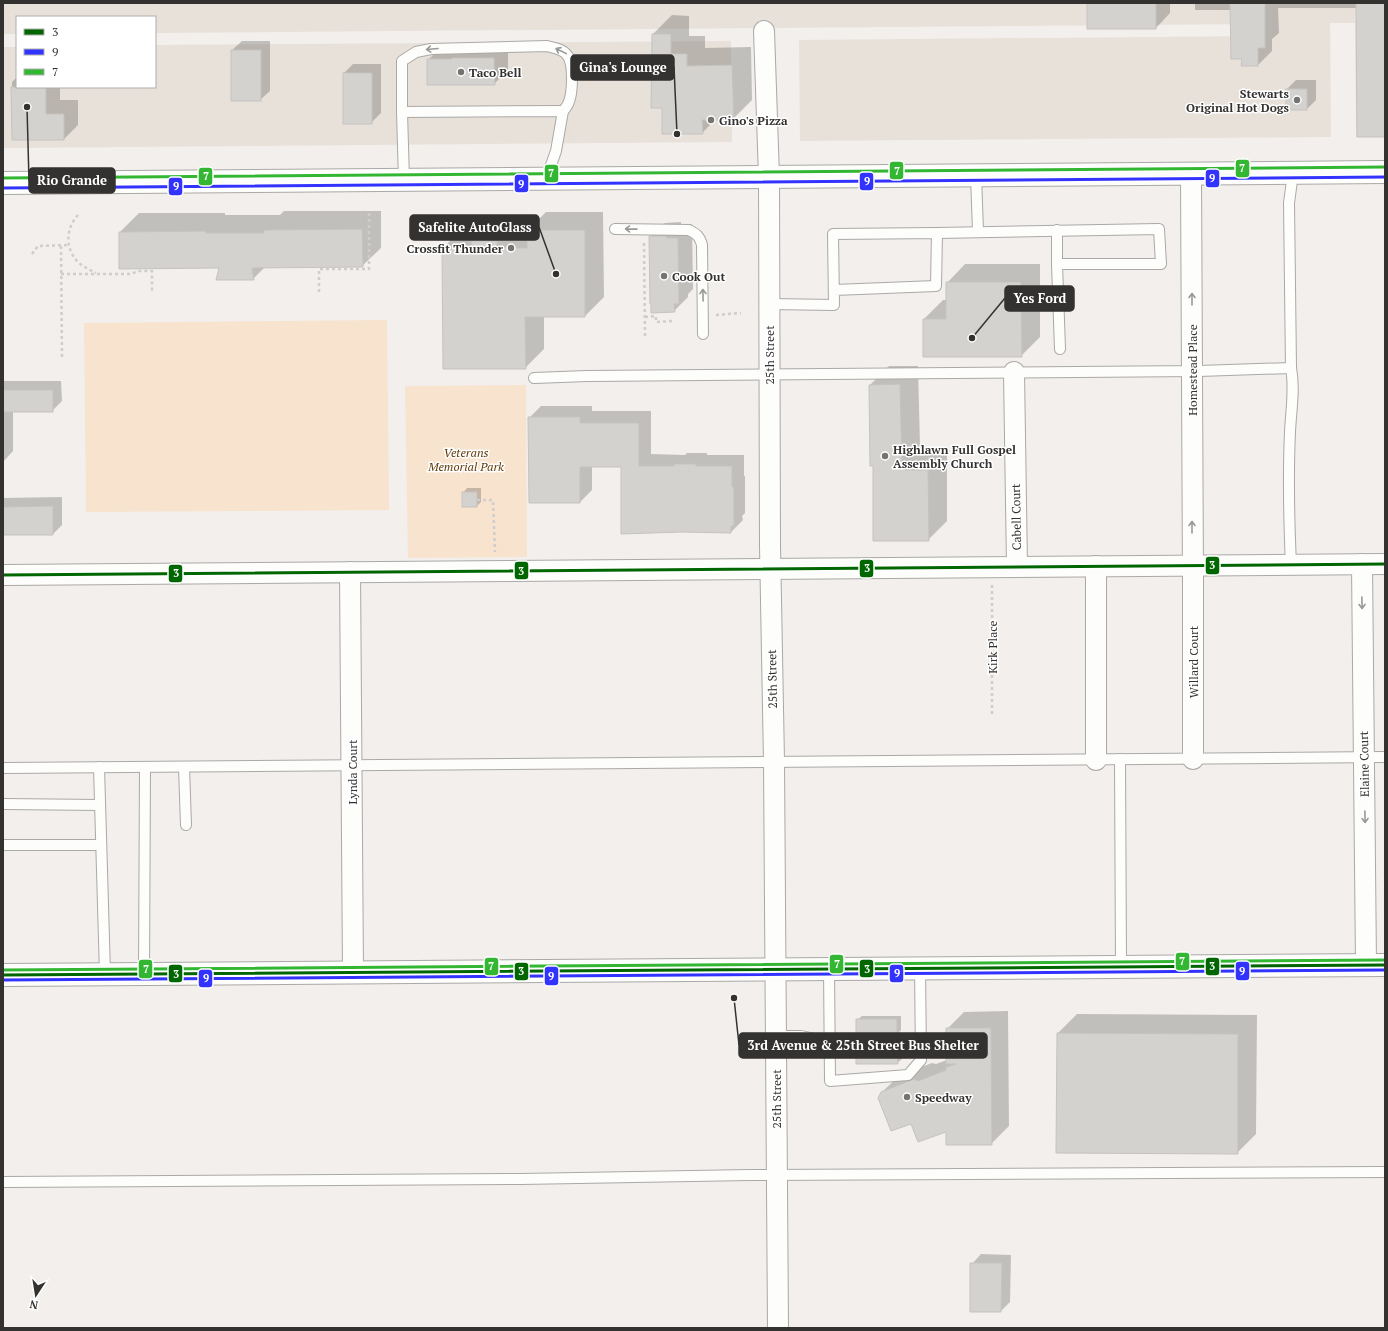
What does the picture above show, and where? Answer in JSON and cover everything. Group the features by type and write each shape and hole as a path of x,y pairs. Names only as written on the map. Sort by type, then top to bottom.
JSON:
{"main road":[{"path":"3,183 1385,172"},
{"path":"3,975 1375,965"}],"street":[{"name":"25th Street","path":"764,31 769,177 778,1328"},
{"name":"Homestead Place","path":"1191,174 1193,566"},
{"name":"Cabell Court","path":"1014,372 1017,566"},
{"name":"Elaine Court","path":"1362,564 1364,758 1375,965"},
{"path":"3,575 1385,564"},
{"path":"1096,566 1096,760"},
{"name":"Willard Court","path":"1192,759 1193,566"},
{"name":"Lynda Court","path":"350,572 353,972"}],"lane":[{"path":"404,180 402,61 416,52 431,49 547,46 562,50 568,55 572,68 572,90 569,103 563,112 556,151 546,179"},
{"path":"402,112 563,112"},
{"path":"1291,565 1289,498 1290,432 1293,390 1291,368 1290,203 1293,173"},
{"path":"976,176 978,232"},
{"path":"615,229 690,230 700,238 702,245 703,334"},
{"path":"770,304 834,305 833,234 1159,229 1161,264 1057,264"},
{"path":"1056,230 1060,349"},
{"path":"834,290 936,286 937,233"},
{"path":"534,378 587,376 1192,371 1291,368"},
{"path":"3,768 1385,757"},
{"path":"1120,759 1122,966"},
{"path":"99,767 105,974"},
{"path":"144,974 145,767"},
{"path":"184,767 186,824"},
{"path":"3,804 100,805"},
{"path":"3,845 101,844"},
{"path":"829,968 830,1080 908,1075 921,1060 920,968"},
{"path":"776,1036 801,1036 829,1042 856,1042"},
{"path":"897,1042 921,1041"},
{"path":"3,1182 513,1179 776,1175 1385,1172"}],"path":[{"path":"319,292 319,269 369,269 369,212"},
{"path":"78,215 70,225 68,236 72,255 79,264 97,274"},
{"path":"644,239 645,336"},
{"path":"32,254 38,246 69,245"},
{"path":"61,246 62,358"},
{"path":"61,274 131,274 138,271 152,271 152,292"},
{"path":"715,315 741,313"},
{"path":"645,317 656,316 656,322 674,321"},
{"path":"477,500 493,500 496,557"},
{"name":"Kirk Place","path":"992,580 992,714"}],"shaded area":[{"path":"3,3 1385,3 1385,136 1356,137 1355,23 1330,23 1331,137 800,141 799,40 1262,36 1262,24 156,33 156,16 16,16 16,34 3,34"},
{"path":"731,41 732,142 3,148 3,47 16,47 16,88 156,88 156,45"}],"green space":[{"path":"387,320 389,510 86,512 84,323"},
{"name":"Veterans Memorial Park","path":"526,385 527,557 408,558 405,386"}],"building":[{"path":"1087,3 1156,3 1156,29 1087,29"},
{"path":"1230,3 1265,3 1265,48 1258,48 1258,66 1241,66 1242,59 1231,59"},
{"path":"1356,3 1385,3 1385,137 1357,137"},
{"path":"652,34 671,34 671,54 687,54 687,66 732,65 734,120 702,120 703,134 662,134 662,108 651,108"},
{"path":"231,50 261,50 261,101 231,101"},
{"name":"Taco Bell","path":"494,58 495,85 427,85 427,59"},
{"path":"343,73 372,73 372,124 343,124"},
{"path":"11,87 46,88 46,114 64,114 64,140 12,140"},
{"name":"Stewarts Original Hot Dogs","path":"1286,89 1307,89 1307,110 1286,110"},
{"path":"362,229 363,267 252,268 254,280 216,280 219,268 119,269 119,232 206,231 206,233 264,233 264,230"},
{"path":"527,230 585,230 585,317 525,317 526,369 443,369 442,248 472,248 471,241 497,241 497,248 527,248"},
{"name":"Cook Out","path":"649,236 667,236 667,238 678,238 679,304 674,304 675,312 651,313"},
{"path":"946,282 1021,282 1022,357 923,357 923,319 946,319"},
{"name":"Highlawn Full Gospel Assembly Church","path":"900,384 902,465 904,465 905,470 928,470 929,541 873,541 873,466 870,466 869,385"},
{"path":"3,390 53,390 53,412 3,412"},
{"path":"528,417 580,417 580,423 639,423 639,466 674,466 674,464 696,464 696,466 732,466 732,487 734,487 734,526 731,526 731,533 682,532 621,534 621,467 580,467 580,503 529,503"},
{"path":"462,492 477,492 477,507 462,507"},
{"path":"53,506 53,535 3,535 3,507"},
{"path":"856,1019 897,1019 897,1035 893,1037 891,1042 892,1046 897,1048 898,1064 856,1064 856,1048 861,1046 862,1042 860,1037 856,1036"},
{"path":"946,1028 991,1028 992,1145 946,1145 946,1132 918,1142 911,1124 891,1131 878,1098 881,1092 914,1079 918,1081 946,1070 946,1067 956,1064 946,1064"},
{"path":"1057,1033 1238,1034 1238,1154 1056,1153"},
{"path":"970,1263 1002,1263 1001,1312 970,1312"}],"transit line":[{"name":"7","path":"3,178 1385,167"},
{"name":"9","path":"3,188 1385,177"},
{"name":"3","path":"3,575 1385,564"},
{"name":"7","path":"3,970 1385,960"},
{"name":"3","path":"3,975 1385,965"},
{"name":"9","path":"3,980 1385,970"}],"place":[{"name":"Taco Bell","path":"461,72"},
{"name":"Stewarts Original Hot Dogs","path":"1297,100"},
{"name":"Rio Grande","path":"27,107"},
{"name":"Gino's Pizza","path":"711,120"},
{"name":"Gina's Lounge","path":"677,134"},
{"name":"Crossfit Thunder","path":"511,248"},
{"name":"Safelite AutoGlass","path":"556,274"},
{"name":"Cook Out","path":"664,276"},
{"name":"Yes Ford","path":"972,338"},
{"name":"Highlawn Full Gospel Assembly Church","path":"885,456"},
{"name":"3rd Avenue & 25th Street Bus Shelter","path":"734,998"},
{"name":"Speedway","path":"907,1097"}]}
